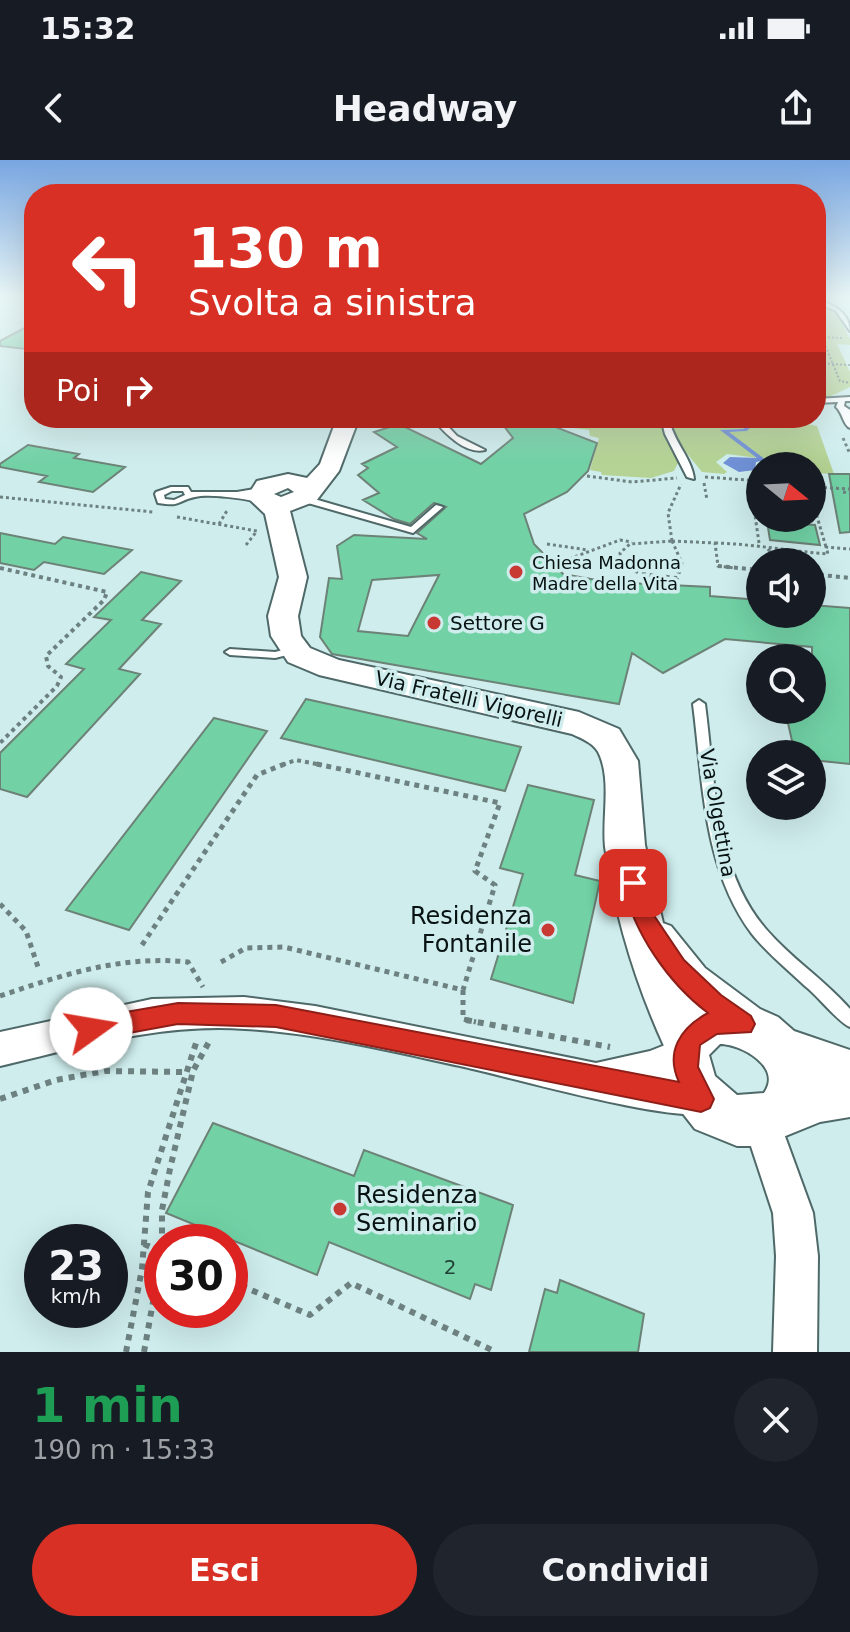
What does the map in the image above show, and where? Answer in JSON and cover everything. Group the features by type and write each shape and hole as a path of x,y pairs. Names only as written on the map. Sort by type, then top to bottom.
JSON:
{"street":[{"path":"295,650 284,626 293,577 281,536 283,495 331,466 344,428"},
{"name":"Via Fratelli Vigorelli","path":"295,650 321,666 579,724 602,735 616,750 620,762 622,824 639,910 660,981 691,1066"},
{"name":"Via Fratelli Vigorelli","path":"639,910 689,982 761,1037"},
{"path":"0,1049 152,1015 244,1013 329,1024 590,1078 691,1066"},
{"path":"850,1074 761,1037 713,1022 696,1032 691,1066 719,1114 734,1120 774,1116 820,1097 850,1092"},
{"path":"761,1037 790,1068 794,1086 774,1116 793,1213 797,1256 795,1352"},
{"path":"590,1078 691,1066"}],"lane":[{"path":"826,403 846,404 850,426"},
{"path":"445,428 454,438 481,450"},
{"path":"667,428 686,461 691,477"},
{"path":"190,494 283,495 413,530 439,507"},
{"path":"230,652 275,655 295,650"},
{"name":"Via Olgettina","path":"699,704 717,829 730,883 759,931 850,1020"}],"path":[{"path":"828,352 840,381 850,383"},
{"path":"826,364 850,365"},
{"path":"587,476 632,482 683,477 668,513 672,542 682,563 677,578 641,574 621,561 620,553 635,543"},
{"path":"707,500 702,477 746,480"},
{"path":"826,488 850,491"},
{"path":"843,492 850,491"},
{"path":"0,497 154,512"},
{"path":"167,515 257,531 246,545"},
{"path":"757,532 759,544"},
{"path":"822,532 826,554"},
{"path":"558,563 620,540 635,543 759,544 768,548"},
{"path":"715,543 718,566 746,569"},
{"path":"547,544 592,550"},
{"path":"826,547 850,549"},
{"path":"0,568 107,592 104,600 46,656 48,666 61,677 57,686 0,743"},
{"path":"652,575 653,583"},
{"path":"826,575 850,578"},
{"path":"142,945 257,775 296,760 500,803 475,871 495,885 463,990 463,1019 623,1046"},
{"path":"0,904 10,911 35,943 38,967"},
{"path":"221,962 246,948 284,947 463,990"},
{"path":"0,996 90,967 155,957 188,962 199,976 206,1001"},
{"path":"146,1224 148,1192 201,1030"},
{"path":"162,1224 162,1210 193,1071 214,1034"},
{"path":"0,1099 56,1080 105,1071 186,1072"},
{"path":"126,1352 144,1244"},
{"path":"248,1289 310,1315 351,1283 496,1352"},
{"path":"144,1352 148,1328"}],"green space":[{"path":"826,352 841,352 850,372 850,387 826,397"},
{"path":"573,428 663,428 666,440 680,459 674,471 651,478 602,475 590,470 599,438 590,436 589,430"},
{"path":"674,428 744,428 722,430 750,452 746,452 746,456 727,454 716,462 727,472 724,474 702,472 680,445"},
{"path":"749,428 818,428 834,474 826,474 826,452 753,452 727,432 746,431"}],"water":[{"path":"750,428 747,431 729,432 755,452 749,452 720,430"},
{"path":"730,457 746,458 746,471 739,472 723,463"}],"building":[{"path":"386,428 407,428 481,464 513,438 506,428 558,428 597,443 588,471 567,492 524,514 534,544 563,574 608,582 710,587 710,596 746,599 746,628 826,628 826,606 850,608 850,764 826,761 826,740 792,740 788,724 826,724 826,644 725,639 663,673 632,653 619,704 332,654 320,637 329,578 342,579 337,546 354,535 427,539 417,533 446,507 434,503 410,524 394,519 363,500 379,493 358,475 368,468 362,464 397,447 374,432","holes":["439,575 408,636 358,631 372,580"]},
{"path":"28,445 79,454 74,458 125,467 93,492 39,482 47,476 0,467"},
{"path":"829,474 850,474 850,532 840,533"},
{"path":"769,532 817,532 820,545 770,540"},
{"path":"0,533 55,544 63,537 132,550 104,574 44,562 34,570 0,563"},
{"path":"141,572 181,581 142,620 161,624 119,669 140,674 27,797 0,789 0,753 84,669 66,664 111,620 94,617"},
{"path":"306,699 521,747 505,791 281,738"},
{"path":"214,718 267,731 129,930 66,910"},
{"name":"Residenza Fontanile","path":"528,785 594,800 575,875 600,881 573,1003 491,979 523,874 500,868"},
{"name":"Residenza Seminario","path":"213,1123 354,1176 364,1150 513,1205 491,1290 475,1284 470,1299 329,1242 317,1275 248,1247 248,1224 193,1224 166,1213"},
{"path":"560,1280 644,1314 638,1352 529,1352 545,1289 557,1293"}],"place":[{"name":"Chiesa Madonna Madre della Vita","path":"516,572"},
{"name":"Settore G","path":"434,623"},
{"name":"Residenza Fontanile","path":"548,930"},
{"name":"Residenza Seminario","path":"340,1209"}],"route":[{"path":"91,1029 152,1015 178,1013 276,1016 457,1049 655,1093 701,1099 686,1069 688,1044 696,1032 713,1022 743,1024 712,1003 676,967 639,910 633,883"}]}
